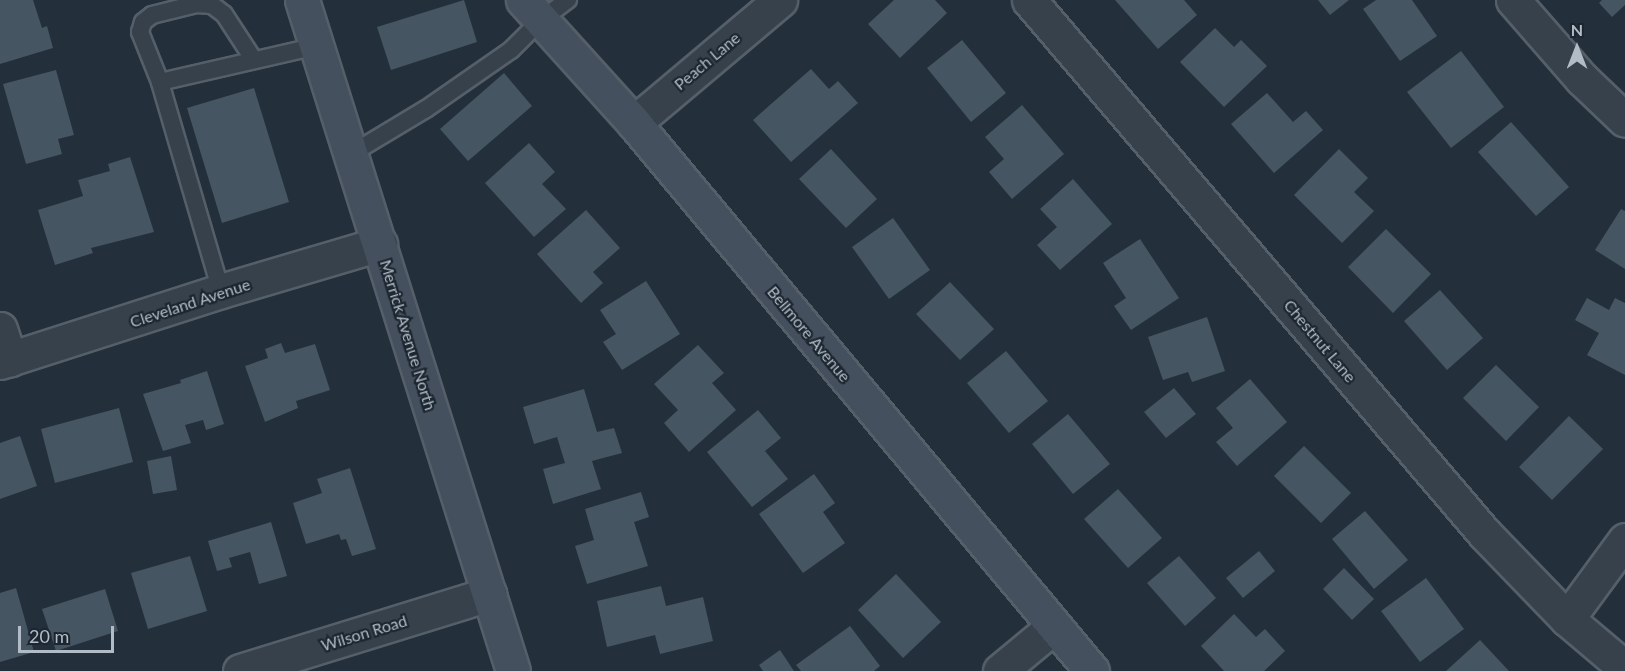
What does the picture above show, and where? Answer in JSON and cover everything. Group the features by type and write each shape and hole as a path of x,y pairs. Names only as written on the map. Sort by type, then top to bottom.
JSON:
{"main road":[{"name":"Merrick Avenue North","path":"302,0 513,671"},
{"name":"Bellmore Avenue","path":"532,10 634,123 1092,671"}],"street":[{"name":"Peach Lane","path":"634,123 780,0"},
{"name":"Chestnut Lane","path":"1029,0 1484,533 1567,619 1625,668"},
{"path":"1514,0 1582,79 1625,120"},
{"name":"Cleveland Avenue","path":"5,361 221,291 380,244"},
{"path":"0,328 5,361"},
{"path":"1567,619 1625,540"},
{"name":"Wilson Road","path":"240,671 489,594"},
{"path":"1000,671 1053,627"}],"lane":[{"path":"351,154 426,109 511,50 532,10 568,0"},
{"path":"221,291 160,82 140,32 143,22 152,15 196,4 212,5 224,14 254,60"},
{"path":"160,82 317,46"}],"building":[{"path":"0,0 33,0 42,28 47,26 53,48 0,64"},
{"path":"464,0 477,42 391,70 377,27"},
{"path":"894,0 935,0 947,13 900,58 868,24"},
{"path":"1115,0 1184,0 1197,15 1158,49"},
{"path":"1318,0 1349,0 1330,15"},
{"path":"1376,0 1412,0 1437,36 1400,61 1363,9"},
{"path":"1602,0 1625,0 1625,5 1612,17 1599,3"},
{"path":"1215,28 1234,47 1241,40 1267,66 1224,107 1180,62"},
{"path":"962,40 1006,93 971,122 927,68"},
{"path":"1461,51 1504,107 1451,148 1407,92"},
{"path":"811,69 829,89 838,81 858,103 791,162 753,120"},
{"path":"56,70 74,135 58,139 62,154 26,164 3,84"},
{"path":"504,73 532,106 468,161 440,129"},
{"path":"254,88 289,202 222,223 187,108"},
{"path":"1267,93 1293,122 1306,111 1323,130 1274,173 1231,124"},
{"path":"1022,105 1064,154 1012,199 989,172 1004,159 985,137"},
{"path":"1511,122 1569,187 1536,216 1478,152"},
{"path":"529,143 555,172 542,184 566,209 534,237 485,183"},
{"path":"831,149 877,199 846,228 799,179"},
{"path":"1339,149 1368,178 1354,192 1374,211 1342,243 1294,195"},
{"path":"130,157 154,232 91,248 93,253 55,265 38,210 83,196 78,180 110,171 108,164"},
{"path":"1073,179 1112,224 1060,270 1037,245 1057,227 1040,209"},
{"path":"1621,209 1625,211 1625,269 1595,250"},
{"path":"586,210 620,248 593,272 603,283 581,303 537,254"},
{"path":"893,218 930,270 889,299 852,247"},
{"path":"1386,229 1431,274 1393,313 1348,267"},
{"path":"1140,239 1179,298 1131,330 1114,306 1126,298 1103,263"},
{"path":"646,281 680,334 622,370 603,342 616,334 600,310"},
{"path":"950,282 994,329 960,360 916,314"},
{"path":"1440,290 1483,338 1447,370 1404,321"},
{"path":"1587,298 1609,310 1615,298 1625,303 1625,375 1587,355 1599,333 1575,320"},
{"path":"1207,317 1225,371 1192,382 1188,372 1163,380 1148,337"},
{"path":"281,343 285,353 315,344 330,390 296,401 298,408 265,422 245,366 268,358 265,349"},
{"path":"698,345 724,373 712,383 736,410 689,452 664,423 678,410 654,384"},
{"path":"1006,351 1048,401 1009,433 967,383"},
{"path":"1496,365 1539,407 1506,441 1463,398"},
{"path":"207,371 224,424 206,430 203,420 185,425 191,443 163,451 143,394 181,383 180,380"},
{"path":"1250,379 1287,422 1237,466 1216,442 1233,428 1216,408"},
{"path":"1174,388 1196,414 1166,438 1144,412"},
{"path":"584,389 597,432 614,428 622,453 592,461 601,489 553,504 543,469 565,463 557,437 534,444 523,407"},
{"path":"119,408 133,462 55,483 41,429"},
{"path":"758,410 781,438 765,451 788,479 752,507 707,452"},
{"path":"1068,414 1110,464 1073,494 1032,444"},
{"path":"1569,416 1603,449 1552,500 1519,467"},
{"path":"20,436 37,486 0,499 0,443"},
{"path":"1304,446 1351,493 1321,523 1274,476"},
{"path":"171,456 177,490 153,494 147,461"},
{"path":"350,468 376,549 352,556 346,539 341,540 339,534 306,544 293,503 322,493 317,479"},
{"path":"814,474 835,503 823,512 845,543 803,573 759,514"},
{"path":"1118,489 1162,538 1128,568 1084,519"},
{"path":"641,492 649,517 634,522 648,566 587,584 575,546 594,540 585,509"},
{"path":"1365,511 1408,560 1374,589 1332,539"},
{"path":"271,522 287,576 259,584 250,552 229,558 232,567 217,571 208,541"},
{"path":"1259,551 1275,571 1243,598 1226,578"},
{"path":"190,556 207,611 148,629 131,573"},
{"path":"1179,556 1216,598 1185,626 1147,583"},
{"path":"1344,568 1374,599 1352,620 1323,589"},
{"path":"896,574 941,622 903,658 858,610"},
{"path":"1426,578 1464,629 1420,662 1381,611"},
{"path":"661,586 666,606 703,597 713,641 660,654 655,635 607,647 597,601"},
{"path":"16,588 34,652 0,662 0,593"},
{"path":"105,589 118,631 56,651 42,609"},
{"path":"1234,614 1256,637 1265,629 1285,651 1264,671 1224,671 1201,646"},
{"path":"850,626 880,666 874,671 801,671 796,665"},
{"path":"1480,640 1509,671 1446,671"},
{"path":"780,650 794,671 763,671 759,665"}]}
